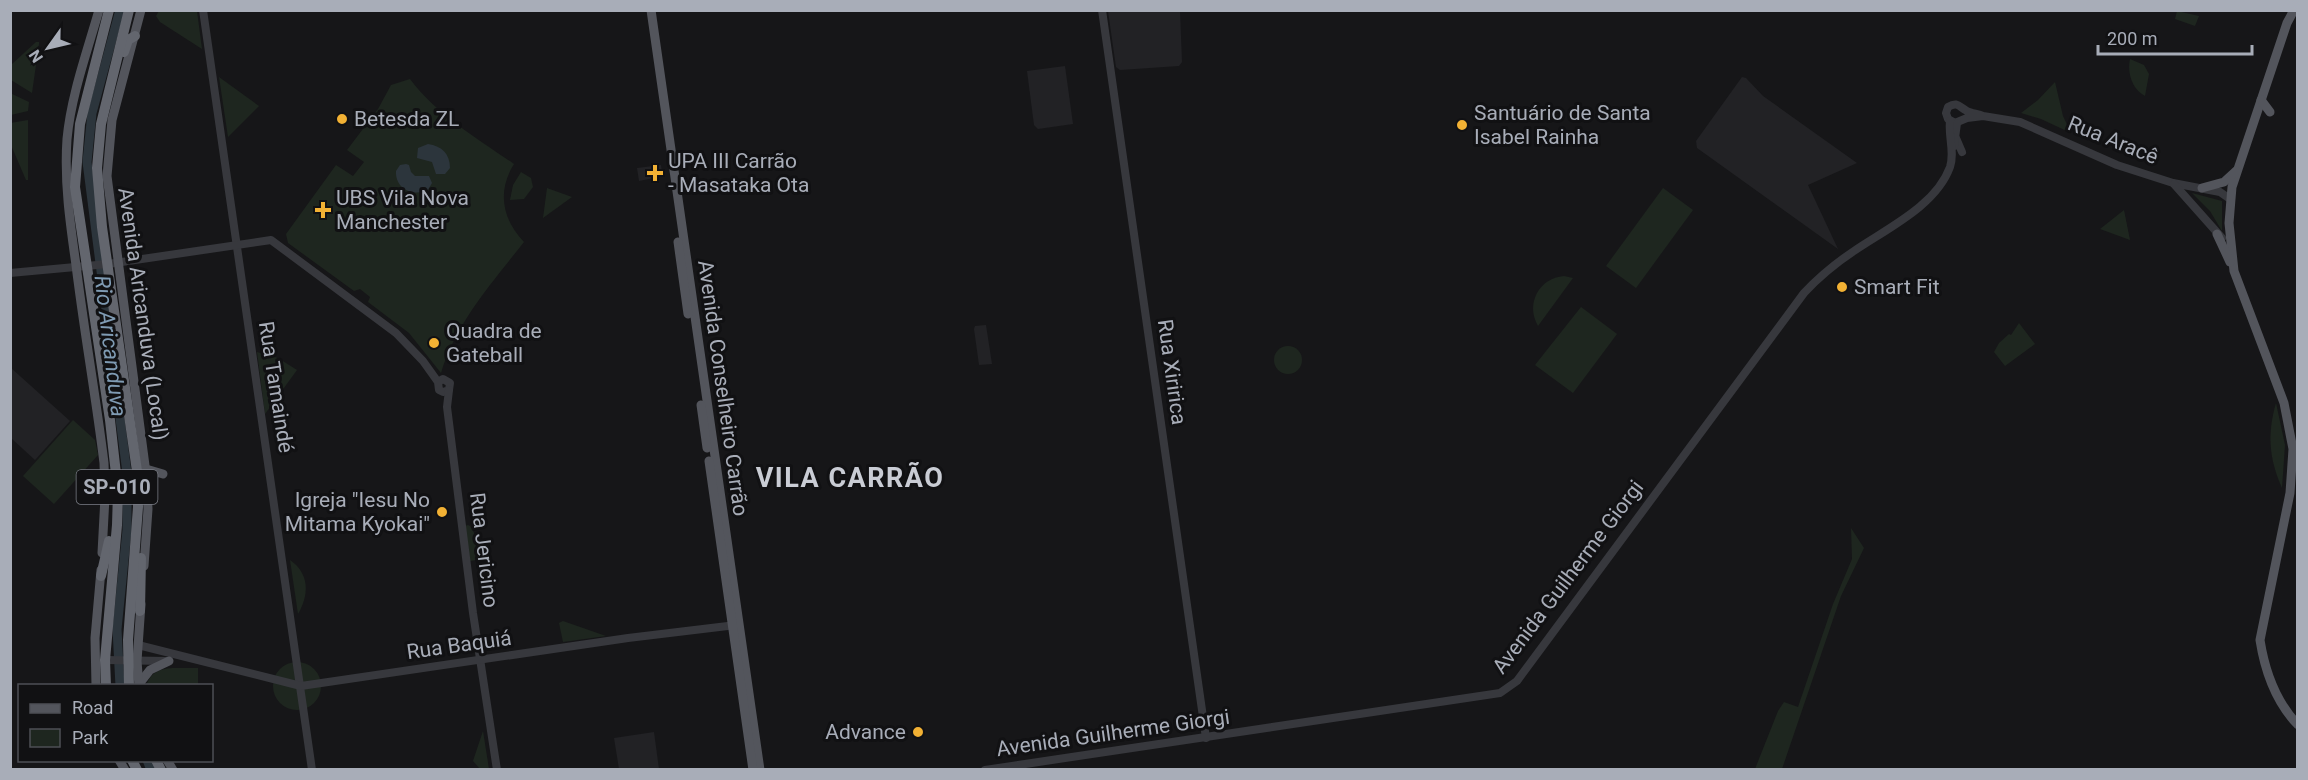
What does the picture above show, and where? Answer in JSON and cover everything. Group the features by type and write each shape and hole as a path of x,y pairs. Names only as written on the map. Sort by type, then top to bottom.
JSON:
{"highway":[{"path":"94,66 100,10"},
{"name":"SP-010","path":"106,684 118,492 115,457 84,266 75,187 80,124 109,10"},
{"name":"SP-010","path":"129,10 103,115 97,168 133,437 138,507 129,663 136,684"},
{"path":"103,115 127,43 135,36"},
{"path":"101,576 111,532 115,457"},
{"path":"138,507 141,532 140,611"}],"main road":[{"path":"96,684 95,638 101,576 105,497 104,463 84,266 66,189 68,136 100,10"},
{"name":"Avenida Aricanduva (Local)","path":"129,663 138,645 148,509 146,470 110,263 107,157 112,120 141,10"},
{"name":"Avenida Conselheiro Carrão","path":"645,10 736,625 760,770"},
{"name":"Avenida Conselheiro Carrão","path":"651,10 736,625 753,770"},
{"path":"2287,23 2289,10"},
{"path":"2234,271 2229,235 2230,199 2287,23 2294,10"},
{"path":"2261,100 2270,112"},
{"path":"2202,188 2224,182 2238,169"},
{"path":"2217,234 2234,271 2284,403 2291,433 2293,470 2290,492 2260,640 2263,659 2272,686 2284,708 2298,725"},
{"path":"146,470 164,474"},
{"path":"137,684 150,670 169,661"}],"street":[{"name":"Rua Tamaindé","path":"203,10 312,770"},
{"name":"Rua Xiririca","path":"1102,10 1206,738"},
{"path":"1958,104 1964,110 1957,121 1946,115 1948,107 1958,104"},
{"name":"Rua Aracê","path":"1964,110 2032,126 2117,165 2173,183 2220,192 2230,199"},
{"name":"Rua Aracê","path":"1957,121 1983,116"},
{"name":"Avenida Guilherme Giorgi","path":"1952,151 1956,138 1957,121"},
{"name":"Avenida Guilherme Giorgi","path":"985,770 1500,693 1517,681 1804,293 1847,255 1929,199 1951,166 1957,121"},
{"path":"1956,138 1962,152"},
{"path":"2173,183 2206,218 2217,234 2224,238 2229,235"},
{"path":"10,273 110,263 272,240 396,333 415,351 438,382 437,386 445,391 450,384 443,379 438,382"},
{"name":"Rua Jericino","path":"445,391 496,770"},
{"name":"Rua Baquiá","path":"138,645 300,686 736,625"},
{"name":"Rua Baquiá","path":"106,660 129,663 187,658"}],"shaded area":[{"path":"1108,11 1180,11 1182,62 1179,66 1120,70 1116,67"},
{"path":"1065,66 1073,124 1038,129 1034,125 1027,71"},
{"path":"1742,77 1746,78 1763,96 1857,163 1808,185 1838,249 1697,148 1696,141"},
{"path":"428,144 441,149 447,155 450,168 445,174 436,174 432,162 417,158 418,148"},
{"path":"406,164 415,176 429,176 432,183 428,190 411,192 398,183 396,171 400,165"},
{"name":"UPA III Carrão - Masataka Ota","path":"661,165 662,173 659,177 639,181 637,168"},
{"path":"986,325 992,364 979,365 974,329 975,326"},
{"path":"11,368 70,421 35,460 11,438"},
{"path":"654,732 659,769 619,769 614,738"}],"green space":[{"path":"159,11 197,11 202,49 160,22 156,16"},
{"path":"2177,11 2199,16 2195,26 2175,19"},
{"path":"36,42 39,44 32,93 11,80 11,65"},
{"path":"2130,59 2144,65 2149,74 2145,96 2140,93 2132,80 2129,70"},
{"path":"219,77 259,106 228,137"},
{"path":"410,79 420,92 445,115 514,164 505,184 504,204 511,224 524,242 465,320 441,373 409,333 368,302 370,297 360,289 354,291 288,243 286,234 336,165 353,176 364,162 347,150 378,109 391,85"},
{"path":"2055,82 2063,116 2071,133 2041,119 2021,113 2038,100"},
{"path":"10,93 29,102 28,111 11,115"},
{"path":"28,120 28,180 26,180 11,145 10,123"},
{"path":"521,172 531,178 533,187 524,199 510,200 513,185"},
{"path":"547,188 572,197 543,218"},
{"path":"1663,188 1693,210 1636,288 1606,266"},
{"path":"2192,193 2222,201 2222,231 2210,211"},
{"path":"2124,210 2130,240 2100,229"},
{"path":"1564,276 1573,278 1538,326 1533,309 1537,294 1548,282"},
{"path":"1581,307 1617,334 1573,393 1535,365"},
{"path":"2019,323 2035,344 2005,366 1994,352 1999,343 2009,334 2011,335"},
{"path":"1288,346 1298,350 1302,360 1298,370 1288,374 1278,370 1274,360 1278,350"},
{"path":"257,352 278,358 297,370 265,414"},
{"path":"2276,403 2285,445 2282,488 2274,467 2271,446 2271,425"},
{"path":"73,420 95,440 98,455 54,504 23,476"},
{"path":"468,525 489,558 470,561 465,526"},
{"path":"1851,528 1864,548 1841,596 1782,769 1755,769 1778,711 1784,702 1798,707 1833,604 1852,559"},
{"path":"290,560 301,572 306,585 304,600 298,614"},
{"path":"563,621 606,636 563,642 559,623"},
{"path":"292,662 302,662 314,669 321,681 321,691 314,703 302,710 292,710 277,699 273,691 273,681 284,666"},
{"path":"198,668 198,684 147,684 156,672 165,669"},
{"path":"483,731 489,769 480,769 473,761"}],"waterway":[{"name":"Rio Aricanduva","path":"120,10 92,113 87,162 127,473 127,530 117,629 120,684"},
{"name":"Rio Aricanduva","path":"148,762 151,770"}],"place":[{"name":"Betesda ZL","path":"342,119"},
{"name":"Santuário de Santa Isabel Rainha","path":"1462,125"},
{"name":"UPA III Carrão - Masataka Ota","path":"655,173"},
{"name":"UBS Vila Nova Manchester","path":"323,210"},
{"name":"Smart Fit","path":"1842,287"},
{"name":"Quadra de Gateball","path":"434,343"},
{"name":"Igreja \"Iesu No Mitama Kyokai\"","path":"442,512"},
{"name":"Advance","path":"918,732"}],"district":[{"name":"VILA CARRÃO","path":"850,478"}]}
